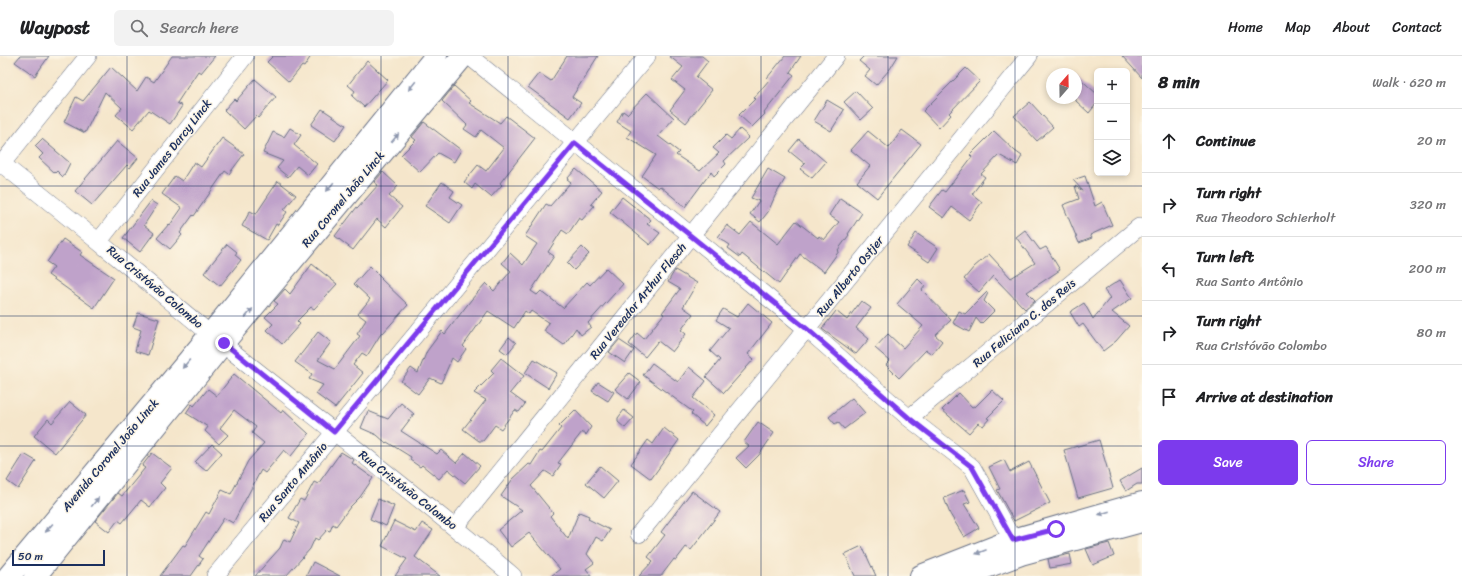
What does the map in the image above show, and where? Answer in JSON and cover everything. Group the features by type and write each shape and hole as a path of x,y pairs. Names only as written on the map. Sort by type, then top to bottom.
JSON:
{"main road":[{"name":"Rua Coronel João Linck","path":"217,338 436,56"},
{"name":"Rua Coronel João Linck","path":"217,338 463,56"},
{"name":"Avenida Coronel João Linck","path":"8,576 217,338"},
{"name":"Avenida Coronel João Linck","path":"35,576 217,338"},
{"path":"921,576 1017,547 1142,503"},
{"path":"962,576 1017,547 1142,521"}],"street":[{"path":"1,165 88,56"},
{"name":"Rua James Darcy Linck","path":"99,241 245,56"},
{"path":"469,56 807,329 909,418 972,467 1017,547"},
{"name":"Rua Santo Antônio","path":"215,576 647,56"},
{"name":"Rua Vereador Arthur Flesch","path":"455,527 836,56"},
{"name":"Rua Alberto Ostjer","path":"639,534 1029,56"},
{"name":"Rua Cristóvão Colombo","path":"1,165 99,241 217,338 455,527 514,576"},
{"name":"Rua Feliciano C. dos Reis","path":"909,418 1139,227"}],"building":[{"path":"20,56 49,56 35,76 15,62"},
{"path":"172,56 215,56 201,73 198,71 177,103 182,106 170,124 149,110 133,129 116,115 122,108 105,92 85,133 64,122 76,97 83,101 111,67 137,91 146,77 154,82"},
{"path":"273,56 311,56 304,67 302,66 289,82 267,62"},
{"path":"567,56 598,56 572,97 581,103 570,118 528,87 539,73 551,81"},
{"path":"669,56 702,56 708,61 696,77 712,90 686,123 670,110 685,90 672,80 683,67"},
{"path":"785,56 801,56 790,72 794,75 764,113 765,114 752,127 739,115 755,99 754,98 769,80 767,78"},
{"path":"864,56 898,56 890,69 876,85 865,76 870,70 859,61"},
{"path":"1122,56 1142,56 1142,78"},
{"path":"367,61 388,80 364,107 352,96 355,91 348,85"},
{"path":"966,68 980,81 949,113 951,115 939,128 923,111"},
{"path":"255,79 276,97 258,118 256,116 244,129 224,110 234,99 236,101"},
{"path":"1082,80 1094,91 1094,107 1089,113 1079,104 1082,104"},
{"path":"454,86 471,101 469,103 500,123 506,116 535,138 500,183 502,185 491,197 475,184 472,189 464,182 478,165 486,171 504,148 481,130 476,137 464,129 467,125 442,101"},
{"path":"856,91 873,109 861,120 844,102"},
{"path":"647,93 674,118 658,136 679,152 676,155 700,171 719,153 713,148 726,135 731,139 740,129 749,137 724,161 726,164 714,176 711,172 685,207 660,186 658,188 642,176 656,155 627,137 631,131 617,122 623,111 627,114"},
{"path":"827,100 844,110 831,131 814,121"},
{"path":"1030,102 1053,127 1037,141 1014,116"},
{"path":"322,109 346,125 335,141 311,125"},
{"path":"424,122 461,150 454,162 438,153 420,172 401,155 416,140 412,137"},
{"path":"290,128 301,135 294,145 317,164 308,175 297,166 288,177 277,168 283,161 263,153 273,132 284,137"},
{"path":"902,130 921,144 877,198 857,182 870,166 851,150 868,131 889,148"},
{"path":"994,131 1022,156 1017,165 999,155 981,174 985,177 972,194 982,202 969,220 952,207 944,218 929,207 942,190 945,192 972,157 970,155"},
{"path":"222,138 244,154 229,174 225,171 194,216 193,215 180,233 182,235 170,249 157,238 169,224 170,225 182,208 162,194 175,176 182,181 194,162 201,167"},
{"path":"42,139 70,163 63,177 57,171 55,173 39,158 43,154 35,146"},
{"path":"799,139 826,162 812,178 800,169 805,164 789,151"},
{"path":"117,141 138,158 130,168 127,165 92,205 75,191"},
{"path":"576,169 602,191 591,204 594,206 582,220 579,218 568,234 562,230 548,252 554,256 531,291 537,295 541,291 563,308 587,282 590,285 606,268 623,284 588,323 591,327 581,335 576,328 564,345 544,331 549,323 531,311 529,314 525,311 514,328 488,311 463,346 466,349 457,362 452,358 441,383 430,378 418,394 401,381 411,368 418,373 427,351 442,331 445,334 486,283 494,291 511,271 502,263 510,253 523,265 537,244 525,236 546,204 550,206 571,182 567,179"},
{"path":"768,169 785,179 768,212 760,222 750,214 759,201 751,198"},
{"path":"383,172 398,186 389,196 402,207 386,227 377,219 353,250 335,236 357,207 358,208 378,185 374,182"},
{"path":"1085,176 1095,206 1102,202 1112,225 1090,235 1092,238 1079,243 1063,205 1079,199 1075,186 1083,191 1073,180"},
{"path":"278,181 296,195 284,210 287,212 278,225 276,224 267,240 242,226 250,211 256,214"},
{"path":"442,182 454,191 450,197 462,205 450,223 425,206"},
{"path":"622,197 651,220 647,224 660,233 650,245 610,212"},
{"path":"840,198 862,213 838,250 839,251 824,272 800,254 779,284 742,254 740,257 728,248 730,245 718,237 727,225 740,235 751,222 778,244 796,221 818,238 819,236 824,240 839,222 829,215"},
{"path":"151,201 157,205 144,225 154,233 140,252 123,238"},
{"path":"1025,230 1040,250 1046,247 1060,270 1027,292 1035,300 1025,309 993,276 979,292 964,279 974,267 989,254 1011,278 1035,263 1016,237"},
{"path":"916,233 938,248 929,262 907,247"},
{"path":"63,239 82,252 80,255 114,278 94,308 48,275 54,267 47,262"},
{"path":"227,244 237,252 235,255 241,260 220,286 204,273"},
{"path":"582,247 589,254 574,270 567,263"},
{"path":"312,264 337,284 314,309 311,307 297,321 300,324 282,344 267,330 273,324 265,317 278,304 274,301 285,289 290,294"},
{"path":"370,266 408,305 383,333 382,332 367,356 362,353 353,365 363,373 335,408 316,394 323,385 309,379 312,374 295,362 318,332 331,342 318,360 335,369 360,336 357,334 366,320 358,314 370,299 354,284"},
{"path":"675,270 697,283 683,307 693,314 681,330 686,334 672,352 658,341 645,357 629,344 637,333 644,339 664,314 662,313 680,289 668,282"},
{"path":"918,279 925,286 922,290 951,320 935,335 942,341 932,354 926,350 899,378 886,365 890,361 875,348 888,334 903,348 923,326 897,304"},
{"path":"1120,280 1132,298 1112,312 1129,326 1116,341 1103,351 1083,324 1079,327 1070,312 1084,303 1093,319 1110,298 1104,290"},
{"path":"987,292 988,293 984,301 994,311 981,324 976,318 969,332 953,323 959,311 965,314"},
{"path":"861,301 871,308 856,328 869,339 856,354 822,329 836,311 847,320"},
{"path":"748,303 772,323 748,354 754,359 724,393 706,377 720,360 710,351 729,328 716,320 723,309 737,317"},
{"path":"138,313 159,319 148,355 135,351 141,330 133,327"},
{"path":"509,337 516,343 507,354 500,349"},
{"path":"619,340 634,350 625,363 609,352"},
{"path":"501,358 524,376 510,393 525,404 519,412 515,410 501,429 495,425 483,441 479,441 463,429 486,400 474,393 494,373 491,370"},
{"path":"534,359 557,373 548,388 525,373"},
{"path":"652,363 678,382 689,367 706,381 693,398 714,415 705,426 691,414 693,412 643,375"},
{"path":"629,373 641,382 628,399 615,389"},
{"path":"234,374 281,413 283,410 309,434 291,456 284,450 265,473 261,470 233,523 224,518 199,556 203,559 191,576 160,576 183,545 185,546 206,512 209,514 222,490 231,494 248,461 264,443 252,433 256,427 234,410 220,428 228,435 219,444 205,431 208,427 186,413 192,404 194,406 208,389 217,396"},
{"path":"598,382 614,392 608,401 592,391"},
{"path":"992,390 1004,401 987,418 989,419 983,426 978,423 969,433 942,410 959,393 972,407 975,407"},
{"path":"852,398 865,413 844,429 838,422 835,424 829,417"},
{"path":"70,402 86,415 55,453 34,436 48,419 52,423"},
{"path":"401,403 414,414 401,431 437,454 441,450 456,463 465,453 480,466 465,483 448,469 439,479 422,465 420,467 410,460 411,457 387,442 386,443 377,435 361,428 368,411 388,419"},
{"path":"575,410 591,427 586,435 582,432 558,463 561,464 553,476 545,471 531,486 553,513 550,516 568,539 579,512 589,516 588,519 610,530 603,541 596,537 587,554 594,563 586,569 592,576 551,576 560,569 529,533 511,547 498,530 522,510 501,496 512,480 529,464 531,465 540,451 542,452 561,428 559,426"},
{"path":"624,410 634,418 625,428 618,422 618,418"},
{"path":"758,422 774,433 759,455 746,468 736,458 749,446 744,442"},
{"path":"664,428 679,440 651,479 631,464 648,440 653,444"},
{"path":"1099,440 1113,488 1078,498 1064,450"},
{"path":"212,444 222,453 206,471 195,462"},
{"path":"341,452 354,460 352,463 373,478 360,497 350,507 336,526 333,524 330,531 327,530 318,540 315,538 310,549 286,576 255,576 280,548 284,539 290,542 299,523 289,518 300,499 304,501 314,482 318,484"},
{"path":"152,453 172,468 160,483 165,488 150,507 141,500 122,523 118,520 109,532 95,521 118,493 122,496 145,468 142,466"},
{"path":"24,454 36,461 18,489 7,481"},
{"path":"1004,460 1010,472 1029,462 1050,503 1014,521 997,490 1000,489 989,467"},
{"path":"600,466 618,481 604,498 586,483"},
{"path":"1142,468 1142,484 1137,484 1126,491 1120,481"},
{"path":"964,490 970,502 964,504 979,528 964,537 950,514 944,498"},
{"path":"692,491 720,512 691,550 686,547 676,560 674,559 661,576 639,576 653,561 648,557 665,535 661,532"},
{"path":"378,499 394,506 386,526 370,519"},
{"path":"394,521 416,532 422,523 433,530 415,557 440,576 395,576 407,559 382,546"},
{"path":"1109,543 1114,556 1093,565 1086,549"},
{"path":"862,546 876,576 855,576 845,554"},
{"path":"1070,554 1072,564 1050,568 1048,559"},
{"path":"313,562 340,576 306,576"}],"route":[{"path":"224,343 334,432 575,143 807,329 909,418 972,467 1013,540 1056,529"}]}
